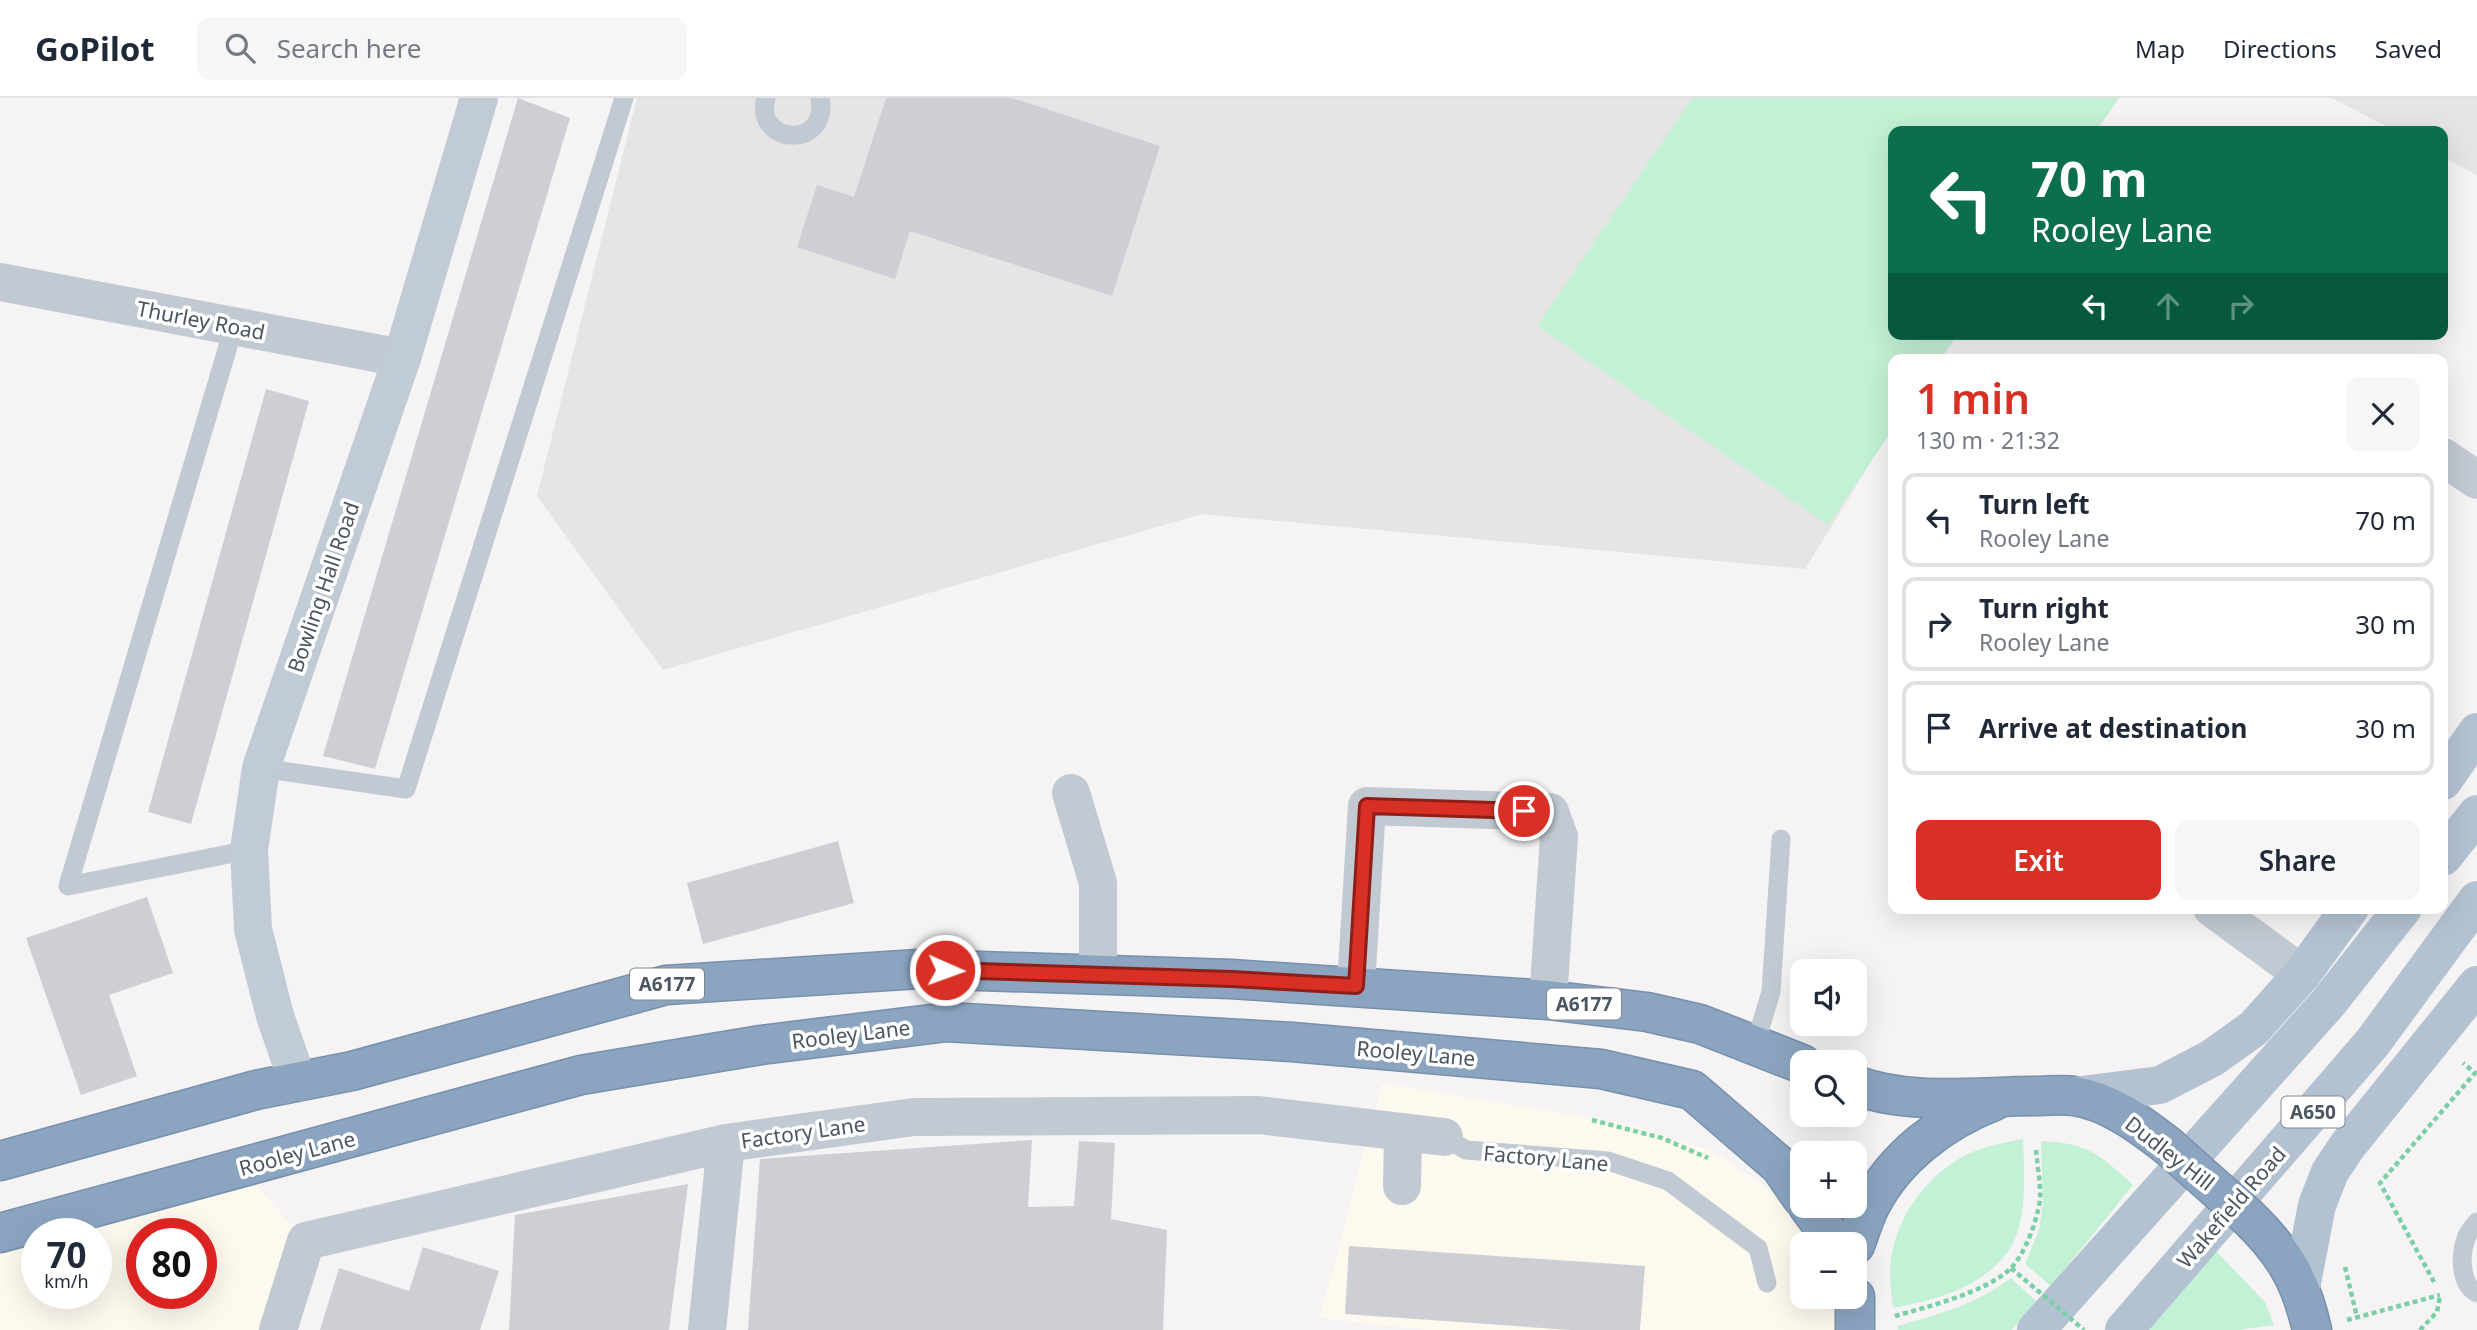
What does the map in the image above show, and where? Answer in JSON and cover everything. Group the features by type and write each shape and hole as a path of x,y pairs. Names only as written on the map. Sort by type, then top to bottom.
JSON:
{"highway":[{"name":"A6177","path":"0,1161 256,1090 352,1071 666,985 919,969 1356,986 1548,1000 1647,1012 1700,1024 1790,1059"},
{"name":"Rooley Lane","path":"0,1233 581,1074 761,1045 947,1022 1292,1042 1601,1069 1692,1090 1780,1166 1790,1181"},
{"path":"1867,1089 1926,1097 2008,1096"},
{"name":"Dudley Hill","path":"1860,1232 1870,1205 1889,1174 1941,1128 1973,1109 2008,1096 2074,1096 2106,1106 2143,1126 2249,1218 2273,1243 2317,1315"},
{"path":"1855,1309 1855,1330"}],"main road":[{"path":"2448,774 2477,732"},
{"path":"2448,851 2477,814"},
{"name":"Wakefield Road","path":"2131,1322 2373,1042 2477,900"},
{"path":"2074,1096 2160,1084 2212,1058 2254,1028 2302,974 2346,914"},
{"name":"A650","path":"2036,1330 2329,1002 2398,914"},
{"path":"2317,1315 2318,1205 2330,1172 2348,1144 2474,995"}],"street":[{"name":"Bowling Hall Road","path":"298,1082 275,1016 253,929 249,850 261,768 402,358 479,98"},
{"name":"Thurley Road","path":"0,282 402,358"},
{"path":"1071,793 1098,883 1098,974"},
{"path":"1356,986 1367,806 1550,811 1559,837 1548,1000"},
{"path":"2220,914 2302,974"},
{"name":"Factory Lane","path":"278,1330 306,1241 726,1143 914,1117 1259,1115 1444,1137"},
{"path":"1402,1186 1403,1132"},
{"path":"707,1330 726,1143"}],"lane":[{"path":"261,768 406,789 625,98"},
{"path":"759,100 768,122 782,134 791,136 801,135 816,124 821,116 820,98"},
{"path":"234,326 68,886 249,850"},
{"path":"1755,1045 1771,992 1781,839"},
{"name":"Factory Lane","path":"1444,1137 1466,1150 1608,1161 1668,1181 1758,1248 1767,1283"},
{"path":"2477,1222 2467,1235 2463,1257 2465,1281 2477,1293"}],"path":[{"path":"2420,1330 2437,1312 2440,1295 2380,1183 2475,1073 2457,1058"},
{"path":"1895,1316 1959,1297 2011,1268 2030,1237 2040,1199 2036,1149"},
{"path":"2345,1264 2357,1317"},
{"path":"2011,1268 2084,1330"},
{"path":"2317,1315 2357,1317 2440,1295"}],"shaded area":[{"path":"637,98 2096,98 1925,126 1888,126 1888,340 1893,340 1893,354 1888,354 1888,434 1805,569 1202,514 663,670 537,496"},
{"path":"2332,98 2477,98 2477,175 2448,160 2448,126 2385,126"},
{"path":"1382,1083 1628,1124 1714,1152 1790,1204 1790,1218 1810,1218 1831,1232 1790,1232 1790,1309 1855,1309 1855,1330 1426,1330 1320,1318"},
{"path":"252,1181 306,1241 278,1330 0,1330 0,1238 21,1233 21,1309 112,1309 112,1218 88,1218"}],"green space":[{"path":"1692,98 2119,98 2099,126 1888,126 1888,340 1954,340 1944,354 1888,354 1888,436 1828,525 1537,326"},
{"path":"2023,1139 2023,1209 2011,1247 2001,1261 1974,1282 1943,1296 1893,1308 1890,1274 1892,1253 1903,1221 1921,1192 1960,1158 1987,1147"},
{"path":"2041,1141 2071,1144 2093,1152 2133,1185 2051,1286 2025,1264 2039,1230 2043,1203"},
{"path":"2216,1251 2265,1302 2274,1325 2239,1330 2149,1330"},
{"path":"2011,1278 2037,1302 2012,1330 1898,1330 1897,1326 1971,1302"}],"building":[{"path":"518,98 570,118 375,769 323,756"},
{"path":"886,98 1012,98 1160,146 1112,296 910,231 895,279 797,247 817,185 854,197"},
{"path":"266,389 309,401 191,824 148,812"},
{"path":"838,841 854,903 703,944 687,883"},
{"path":"147,897 173,973 109,995 137,1076 81,1095 26,938"},
{"path":"1032,1140 1028,1207 1074,1206 1079,1141 1115,1143 1111,1219 1167,1230 1163,1330 748,1330 760,1159"},
{"path":"688,1184 669,1330 509,1330 515,1215"},
{"path":"1349,1246 1645,1266 1640,1330 1570,1330 1345,1314"},
{"path":"423,1247 499,1271 480,1330 320,1330 339,1268 409,1291"}],"route":[{"path":"945,970 1231,979 1356,986 1367,806 1524,811"}]}
